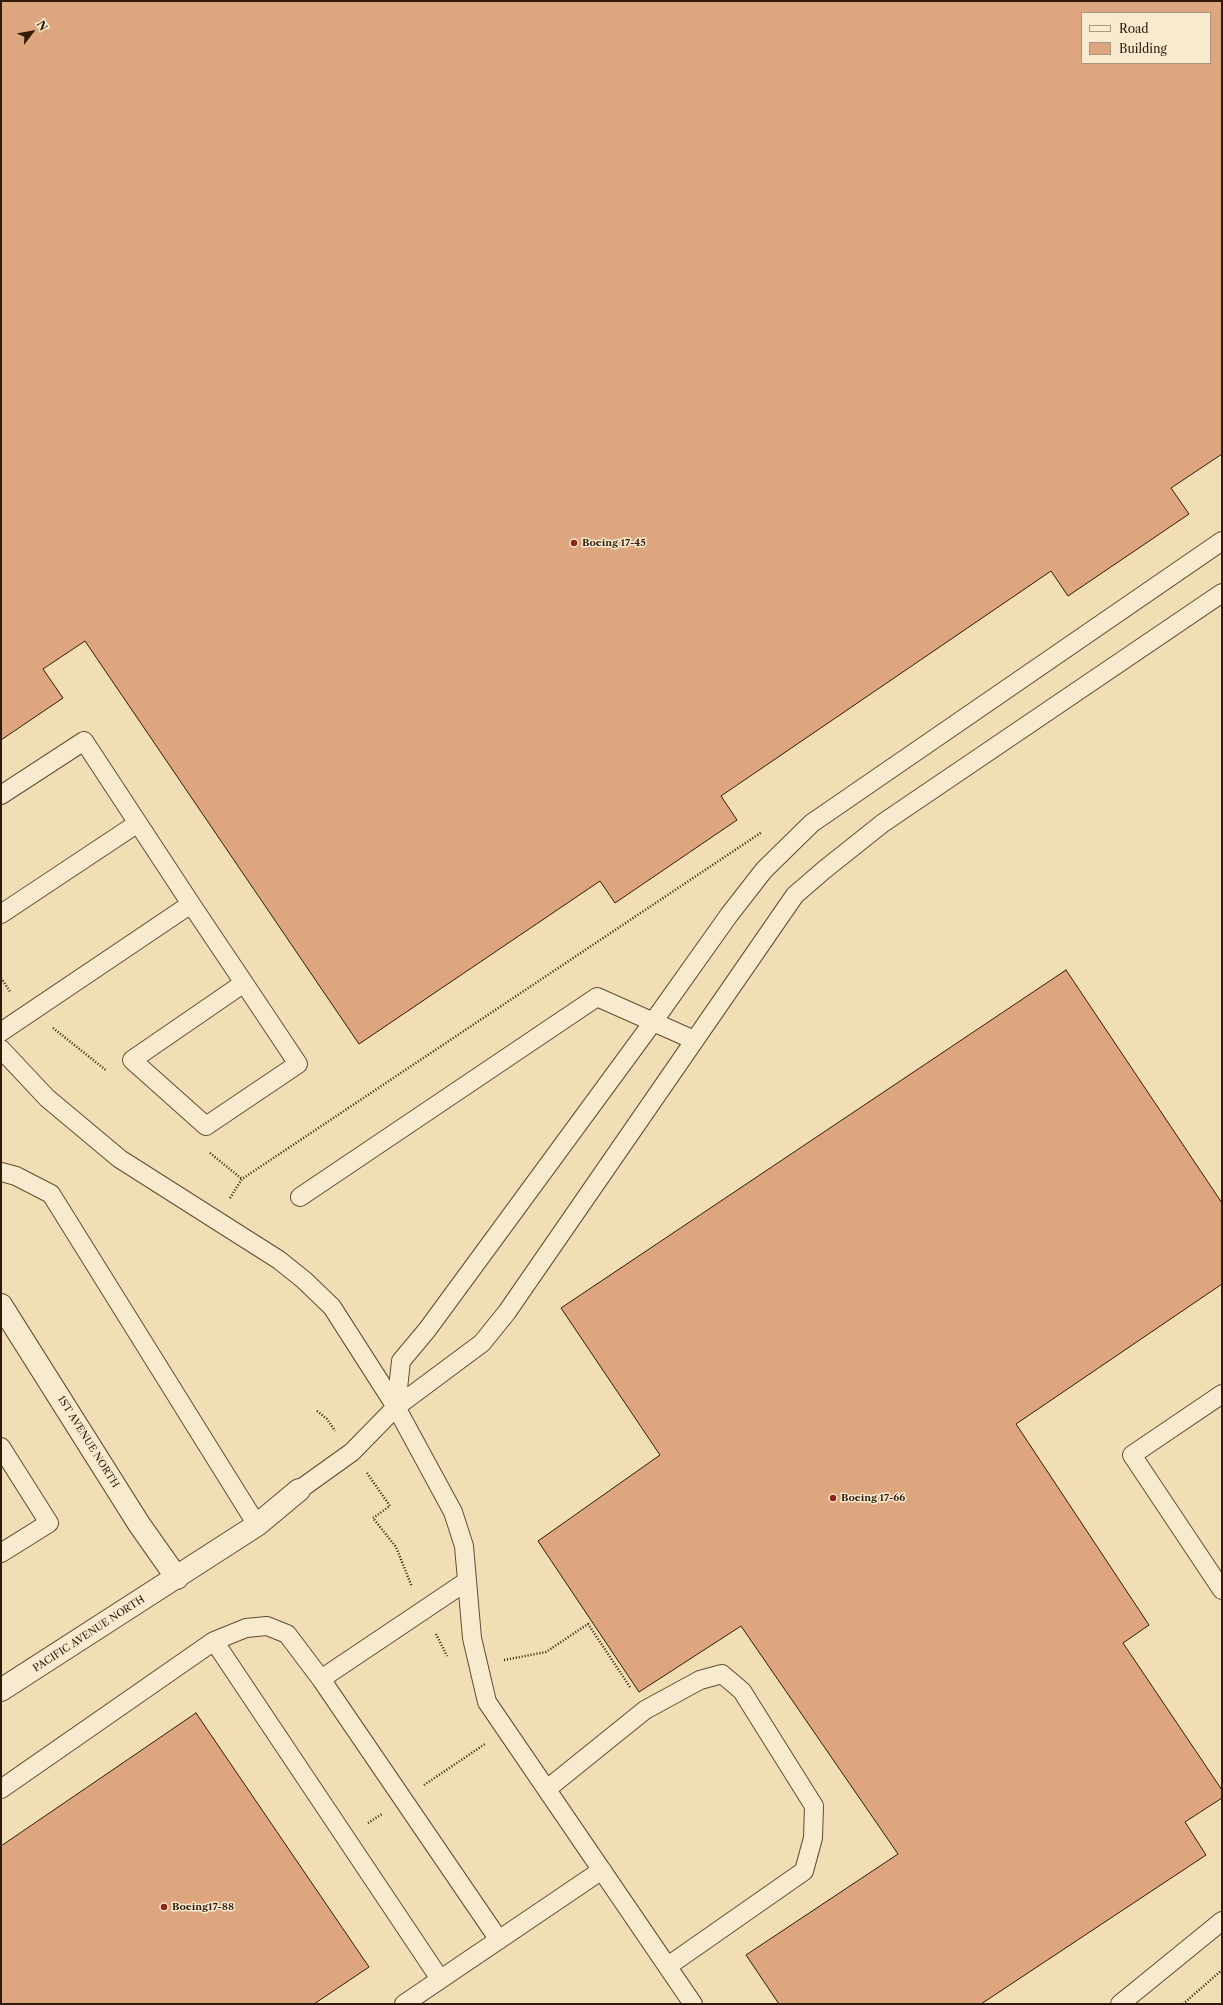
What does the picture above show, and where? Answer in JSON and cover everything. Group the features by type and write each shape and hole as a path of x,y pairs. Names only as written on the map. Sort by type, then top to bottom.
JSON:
{"street":[{"name":"1ST AVENUE NORTH","path":"1,1305 139,1524 177,1578"},
{"name":"PACIFIC AVENUE NORTH","path":"1,1690 177,1578 257,1525 299,1490"}],"lane":[{"path":"396,1407 401,1362 427,1330 653,1022 729,915 764,870 812,823 1222,541"},
{"path":"299,1490 352,1452 396,1407 482,1343 507,1312 795,895 883,823 1222,594"},
{"path":"1,795 84,741 298,1064 206,1126 132,1060 244,983"},
{"path":"1,914 138,823"},
{"path":"1,1032 191,904"},
{"path":"300,1197 597,997 694,1040"},
{"path":"1,1049 47,1098 120,1159 279,1260 304,1280 332,1307 396,1407 453,1512 464,1546 472,1638 487,1702 693,2004"},
{"path":"1,1172 16,1176 51,1194 257,1525"},
{"path":"1222,1394 1132,1455 1222,1590"},
{"path":"1,1447 49,1523 1,1553"},
{"path":"321,1679 467,1581"},
{"path":"1,1789 214,1641 246,1628 267,1626 287,1634 321,1679 499,1940"},
{"path":"214,1641 440,1979"},
{"path":"547,1789 645,1710 700,1680 722,1674 742,1690 814,1806 813,1838 804,1872 668,1966"},
{"path":"404,2004 602,1870"},
{"path":"1120,2004 1222,1921"}],"path":[{"path":"217,1221 242,1179 763,832"},
{"path":"479,1667 546,1652 588,1624 645,1710"},
{"path":"1184,2004 1222,1970"}],"building":[{"name":"Boeing 17-45","path":"1,1 1222,1 1222,454 1171,488 1189,514 1068,596 1051,571 721,796 737,820 615,903 600,881 359,1044 85,641 43,669 63,698 1,740"},
{"name":"Boeing 17-66","path":"1066,970 1222,1203 1222,1284 1016,1424 1149,1625 1123,1643 1222,1790 1222,1798 1185,1822 1206,1855 981,2004 779,2004 746,1955 898,1854 741,1626 639,1692 538,1541 660,1455 561,1308"},
{"name":"Boeing17-88","path":"196,1713 369,1967 314,2004 1,2004 1,1846"}],"place":[{"name":"Boeing 17-45","path":"574,543"},
{"name":"Boeing 17-66","path":"833,1498"},
{"name":"Boeing17-88","path":"164,1907"}]}
